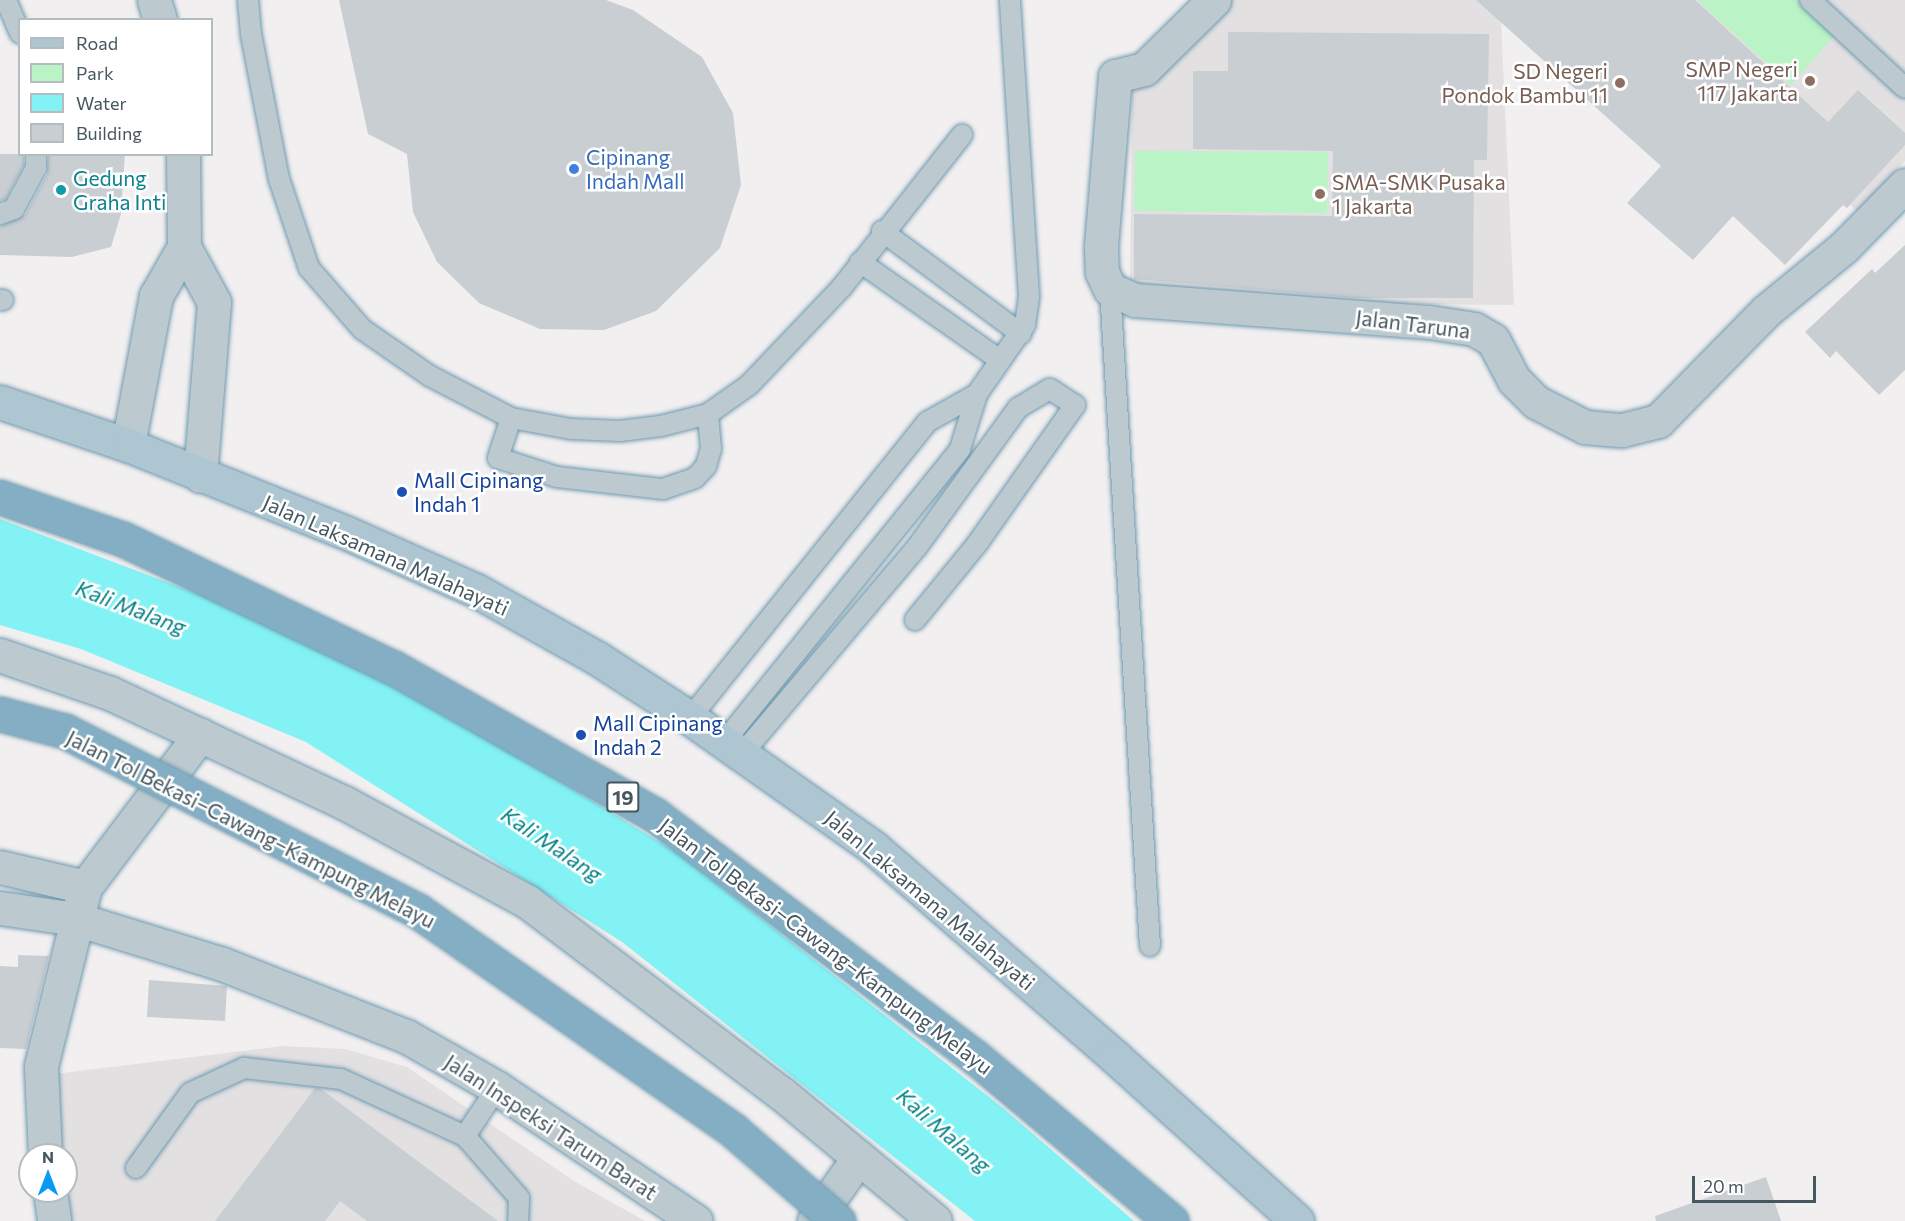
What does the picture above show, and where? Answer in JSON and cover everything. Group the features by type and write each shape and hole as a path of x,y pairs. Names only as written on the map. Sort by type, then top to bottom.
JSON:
{"highway":[{"name":"Jalan Tol Bekasi–Cawang–Kampung Melayu","path":"0,497 123,539 394,668 655,815 975,1058 1171,1221"},
{"name":"Jalan Tol Bekasi–Cawang–Kampung Melayu","path":"0,714 65,731 418,911 734,1131 838,1221"}],"main road":[{"name":"Jalan Laksamana Malahayati","path":"0,402 128,445 347,533 477,591 597,658 690,718 874,848 1116,1057 1297,1221"}],"street":[{"path":"154,0 159,18"},
{"path":"1110,289 1102,272 1101,248 1116,76 1144,69 1214,0"},
{"path":"183,156 184,247 214,303 200,475"},
{"name":"Jalan Taruna","path":"1110,289 1136,300 1429,322 1474,329 1493,340 1514,380 1536,402 1585,427 1622,430 1658,421 1766,311 1843,248 1905,185"},
{"path":"128,445 156,296 184,247"},
{"path":"0,655 110,693 200,735 345,803 528,902 781,1093 935,1221"},
{"path":"44,1143 40,1066 61,997 76,919 85,887 200,735"},
{"path":"0,867 85,887"},
{"name":"Jalan Inspeksi Tarum Barat","path":"0,908 76,919 222,964 406,1036 497,1088 696,1221"},
{"path":"814,1221 859,1157"},
{"path":"52,1203 54,1221"}],"lane":[{"path":"6,0 18,28"},
{"path":"248,0 251,34 279,179 309,268 362,329 430,376 511,418 571,429 620,431 662,426 708,414 749,385 860,262 882,231 962,135"},
{"path":"733,748 960,449 978,394 1021,333 1029,296 1010,0"},
{"path":"1810,0 1905,88"},
{"path":"0,214 14,209 36,168 36,156"},
{"path":"882,231 1021,333"},
{"path":"860,262 1000,360"},
{"path":"1110,289 1150,946"},
{"path":"733,748 917,547 1018,408 1050,389 1076,405 978,544 915,620"},
{"path":"690,718 927,422 978,394"},
{"path":"511,418 498,458 557,477 663,489 695,478 706,466 711,449 708,414"},
{"path":"136,1168 190,1093 244,1068 341,1079 465,1136 519,1198 518,1221"},
{"path":"465,1136 497,1088"}],"shaded area":[{"name":"SMA-SMK Pusaka 1 Jakarta","path":"1227,0 1500,0 1514,305 1130,301 1132,87"},
{"name":"SMP Negeri 117 Jakarta","path":"1627,0 1905,0 1905,161 1858,212"},
{"path":"283,1046 345,1049 407,1067 574,1181 645,1221 58,1221 63,1203 78,1203 78,1143 49,1143 46,1075"}],"green space":[{"path":"1697,0 1796,0 1835,35 1791,85"},
{"path":"1135,151 1328,152 1327,213 1134,211"}],"water":[{"name":"Kali Malang","path":"0,519 251,614 457,718 679,854 1003,1108 1134,1221 975,1221 622,942 306,742 81,649 0,625"}],"building":[{"name":"Cipinang Indah Mall","path":"339,0 606,0 633,10 702,57 733,113 741,185 720,248 656,311 604,330 540,329 479,303 437,262 413,212 407,154 368,134"},
{"path":"1476,0 1695,0 1828,122 1858,90 1905,133 1905,145 1847,208 1843,205 1785,265 1733,216 1693,260 1627,203 1661,166"},
{"name":"SMA-SMK Pusaka 1 Jakarta","path":"1228,32 1489,34 1487,160 1474,160 1473,298 1355,298 1134,279 1134,214 1332,216 1333,151 1193,149 1193,71 1228,71"},
{"path":"0,154 24,156 24,165 6,199 0,201"},
{"name":"Gedung Graha Inti","path":"48,156 125,156 121,214 111,247 72,257 0,255 0,226 25,215 47,174"},
{"path":"1905,245 1905,370 1879,395 1836,351 1830,358 1805,332 1872,269 1875,273"},
{"path":"18,955 49,956 26,1049 0,1048 0,966 18,967"},
{"path":"149,980 227,986 225,1021 147,1017"},
{"path":"315,1088 321,1089 498,1221 367,1221 340,1201 325,1221 215,1221"},
{"path":"1766,1177 1781,1221 1656,1221 1655,1216"}],"place":[{"name":"SMP Negeri 117 Jakarta","path":"1810,81"},
{"name":"SD Negeri Pondok Bambu 11","path":"1620,83"},
{"name":"Cipinang Indah Mall","path":"574,169"},
{"name":"Gedung Graha Inti","path":"61,190"},
{"name":"SMA-SMK Pusaka 1 Jakarta","path":"1320,194"},
{"name":"Mall Cipinang Indah 1","path":"402,492"},
{"name":"Mall Cipinang Indah 2","path":"581,735"}]}
